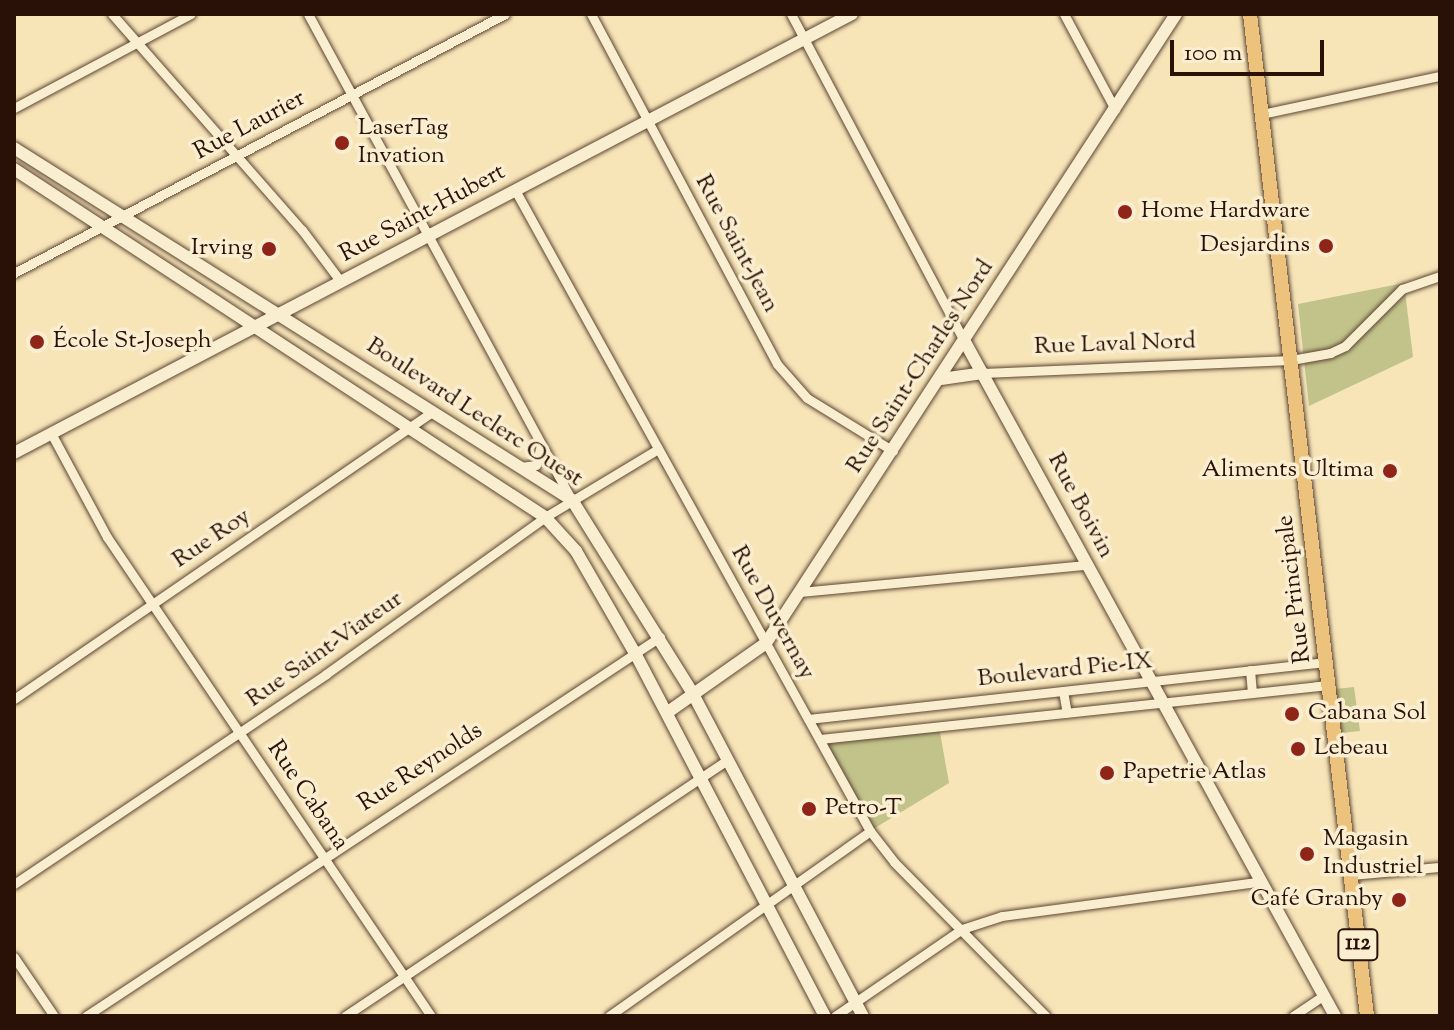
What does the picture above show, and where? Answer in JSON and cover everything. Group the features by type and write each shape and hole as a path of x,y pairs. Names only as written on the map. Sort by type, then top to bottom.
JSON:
{"main road":[{"name":"Rue Principale","path":"1250,14 1367,1016"}],"street":[{"path":"112,14 237,156 341,282"},
{"path":"14,108 191,14"},
{"path":"308,14 572,500"},
{"name":"Rue Laurier","path":"14,273 505,14"},
{"name":"Rue Saint-Jean","path":"591,14 790,382 893,451"},
{"name":"Rue Boivin","path":"791,14 1258,882 1335,1016"},
{"name":"Rue Saint-Hubert","path":"14,453 852,14"},
{"path":"1064,14 1115,109"},
{"name":"Rue Saint-Charles Nord","path":"668,712 766,643 941,379 1176,14"},
{"path":"1262,114 1440,76"},
{"name":"Boulevard Leclerc Ouest","path":"14,148 572,500 693,694 793,889 863,1016"},
{"name":"Boulevard Leclerc Ouest","path":"14,169 545,517 576,551 635,653 825,1016"},
{"name":"Rue Duvernay","path":"515,190 870,831 1046,1016"},
{"name":"Rue Laval Nord","path":"941,379 983,373 1291,360 1345,346 1402,289 1440,276"},
{"name":"Rue Roy","path":"14,699 432,412"},
{"name":"Rue Cabana","path":"51,433 107,537 431,1016"},
{"path":"519,467 536,465 541,445"},
{"name":"Rue Saint-Viateur","path":"14,884 240,732 545,517 658,449"},
{"path":"799,592 1087,565"},
{"name":"Rue Reynolds","path":"86,1016 323,856 660,637"},
{"name":"Boulevard Pie-IX","path":"808,719 1326,662"},
{"path":"1250,670 1252,693"},
{"name":"Boulevard Pie-IX","path":"820,739 1328,685"},
{"path":"1063,691 1067,713"},
{"path":"983,700 985,722"},
{"path":"920,707 922,728"},
{"path":"345,1016 727,760"},
{"path":"609,1016 793,889 870,831"},
{"path":"1350,875 1440,867"},
{"path":"835,1016 962,929 1002,916 1258,882"},
{"path":"14,957 54,1016"},
{"path":"1293,1016 1323,996"}],"green space":[{"path":"1404,283 1413,357 1309,406 1298,304"},
{"path":"1354,687 1360,731 1341,733 1335,689"},
{"path":"939,727 949,783 870,831 820,739"}],"place":[{"name":"LaserTag Invation","path":"342,143"},
{"name":"Home Hardware","path":"1125,212"},
{"name":"Desjardins","path":"1326,246"},
{"name":"Irving","path":"269,249"},
{"name":"École St-Joseph","path":"37,342"},
{"name":"Aliments Ultima","path":"1390,471"},
{"name":"Cabana Sol","path":"1292,714"},
{"name":"Lebeau","path":"1298,749"},
{"name":"Papetrie Atlas","path":"1107,773"},
{"name":"Petro-T","path":"809,809"},
{"name":"Magasin Industriel","path":"1307,854"},
{"name":"Café Granby","path":"1399,900"}]}
